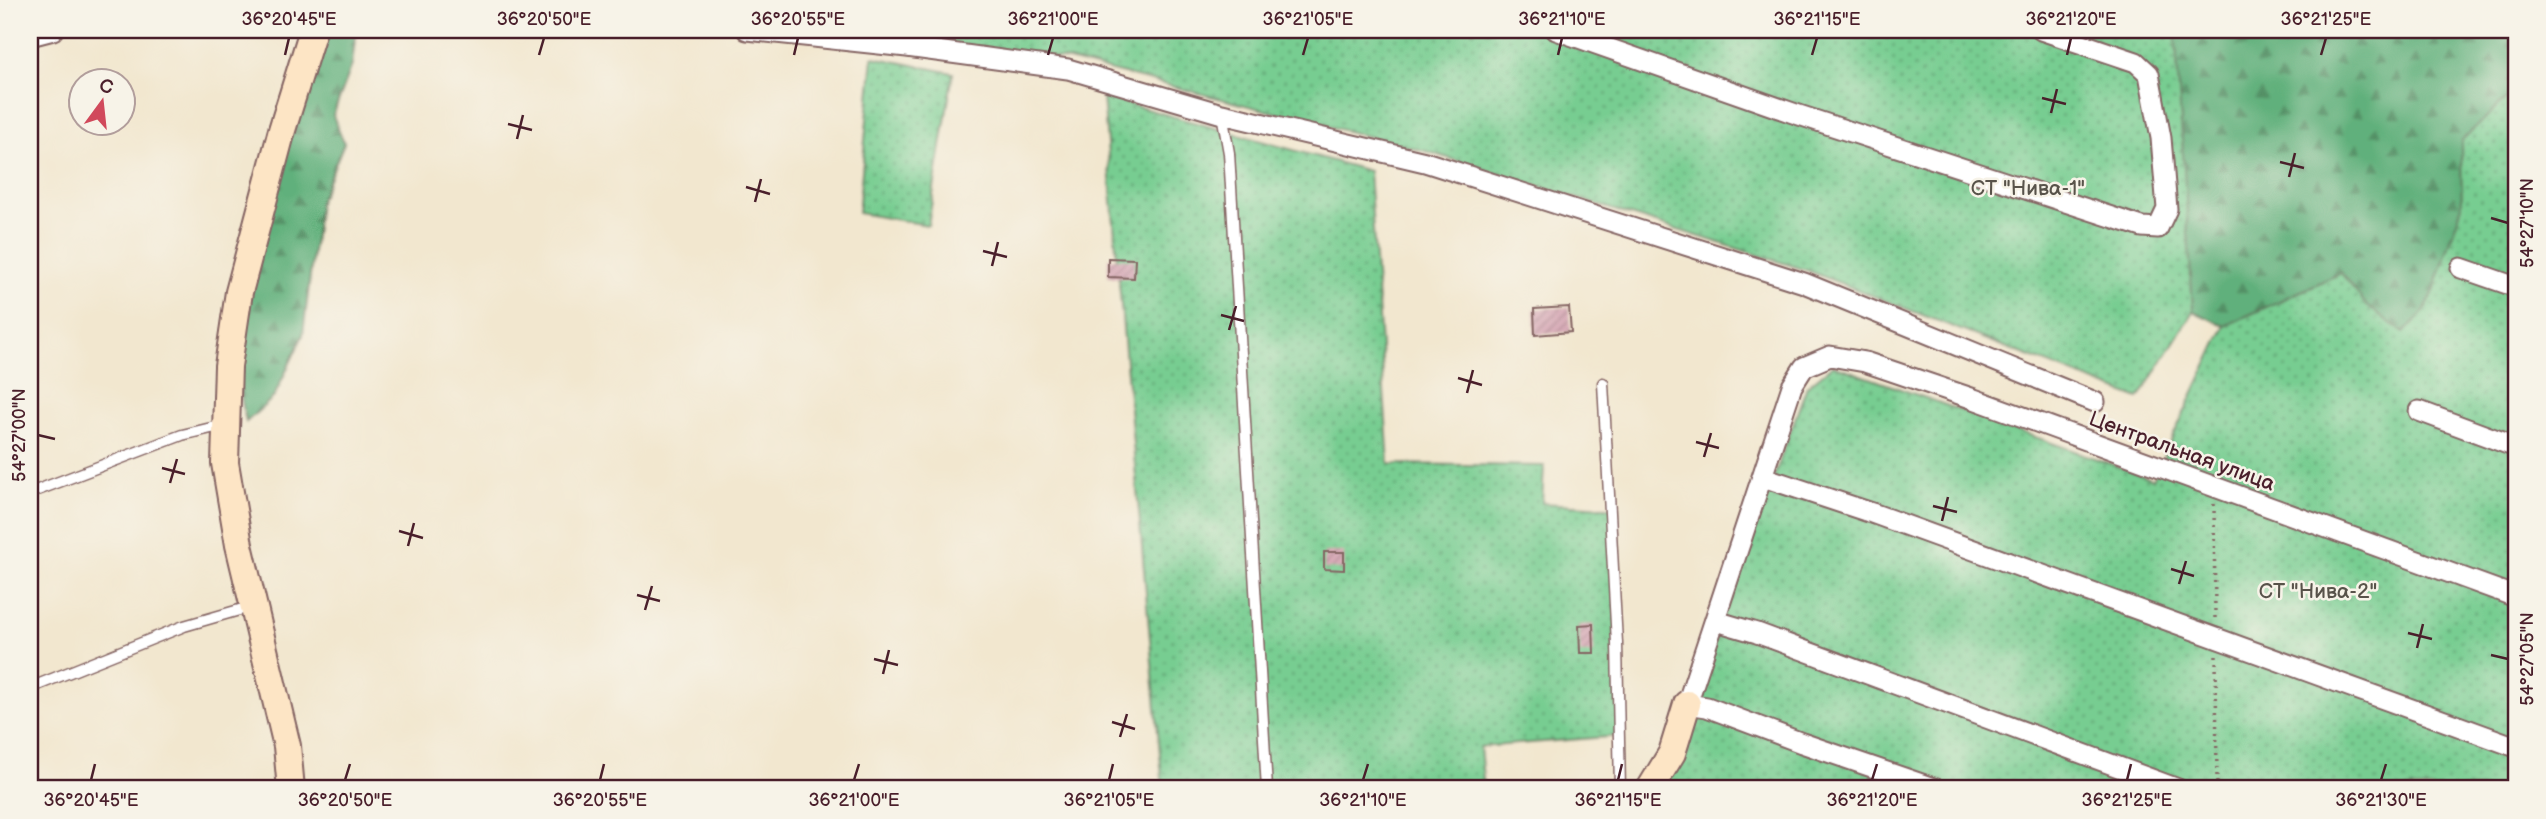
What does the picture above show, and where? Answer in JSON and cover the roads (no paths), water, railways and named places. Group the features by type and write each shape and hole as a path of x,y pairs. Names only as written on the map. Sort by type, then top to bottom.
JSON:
{"street":[{"path":"30,36 53,30"},
{"path":"287,788 286,746 239,545 225,463 226,424 228,366 239,292 282,130 313,30"},
{"path":"747,30 906,47 1068,69 1222,114 1425,162 1804,283 2095,402"},
{"path":"1556,30 1793,113 2129,222 2158,228 2167,209 2161,138 2149,74 2136,62 2041,30"},
{"path":"2461,268 2516,287"},
{"name":"Центральная улица","path":"1763,477 1792,386 1804,367 1830,356 1865,362 1974,399 2516,597"},
{"path":"2419,411 2516,447"},
{"path":"1650,789 1672,753 1763,477 1872,513 2516,747"},
{"path":"1716,621 1757,633 2178,789"},
{"path":"1687,704 1707,707 1936,789"}],"lane":[{"path":"1222,114 1229,153 1267,789"},
{"path":"1603,383 1617,643 1620,789"},
{"path":"30,493 182,435 226,424"},
{"path":"30,688 184,626 253,606"}],"park label":[{"name":"СТ \"Нива-1\"","path":"2028,188"},
{"name":"СТ \"Нива-2\"","path":"2318,591"}]}
